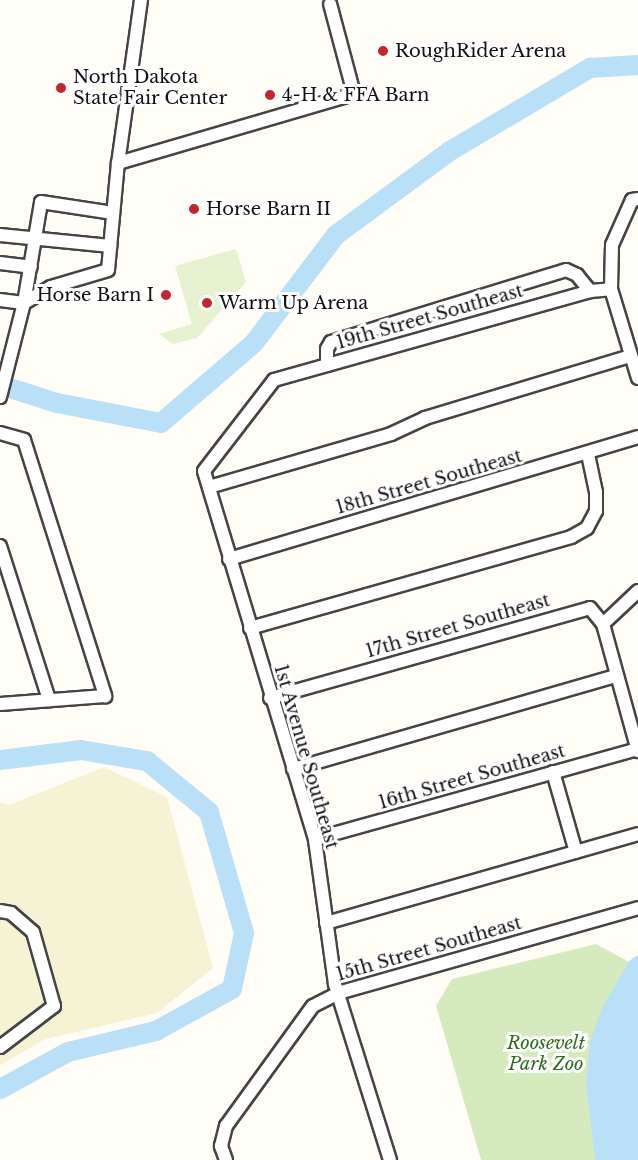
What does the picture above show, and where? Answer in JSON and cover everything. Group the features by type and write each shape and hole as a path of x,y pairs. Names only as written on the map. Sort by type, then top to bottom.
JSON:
{"street":[{"path":"0,300 24,303 51,287 108,270 118,164 141,0"},
{"path":"118,164 354,94 329,2 342,0"},
{"path":"638,198 632,200 612,245 611,288 638,378"},
{"path":"0,398 24,303 41,202 113,218"},
{"path":"0,235 110,246"},
{"path":"0,263 31,267"},
{"path":"327,365 327,349 331,342 566,270 577,275 590,291"},
{"name":"19th Street Southeast","path":"204,471 274,380 590,291 611,288"},
{"path":"209,487 391,434 425,418 631,356"},
{"path":"0,433 24,440 105,696 0,704"},
{"name":"18th Street Southeast","path":"229,559 638,437"},
{"path":"250,628 571,537 586,528 596,511 596,492 588,453"},
{"name":"1st Avenue Southeast","path":"204,471 270,698 315,839 338,993 390,1160"},
{"path":"0,546 49,700"},
{"path":"638,591 603,624 638,749"},
{"name":"17th Street Southeast","path":"270,698 590,608 603,624"},
{"path":"292,769 616,676"},
{"name":"16th Street Southeast","path":"315,839 638,749"},
{"path":"553,772 576,852"},
{"path":"327,923 638,834"},
{"name":"15th Street Southeast","path":"226,1160 220,1146 224,1134 313,1006 338,993 638,908"},
{"path":"0,911 11,913 33,932 54,1006 0,1047"}],"shaded area":[{"path":"104,767 167,797 213,968 157,1013 46,1039 0,1065 0,802 9,805"}],"green space":[{"name":"Warm Up Arena","path":"236,249 246,282 197,338 173,344 159,334 192,324 175,266"},
{"name":"Roosevelt Park Zoo","path":"596,944 638,967 638,1160 481,1160 436,1006 452,979"}],"water":[{"path":"638,955 638,1160 595,1160 586,1084 590,1042 601,1010 629,961"}],"waterway":[{"path":"13,389 57,403 161,423 254,343 336,235 450,151 590,68 638,65"},
{"path":"0,760 81,750 147,761 209,812 244,933 232,989 156,1031 68,1052 0,1089"}],"place":[{"name":"RoughRider Arena","path":"383,51"},
{"name":"North Dakota State Fair Center","path":"61,88"},
{"name":"4-H & FFA Barn","path":"270,95"},
{"name":"Horse Barn II","path":"194,209"},
{"name":"Horse Barn I","path":"166,295"},
{"name":"Warm Up Arena","path":"207,303"}]}
